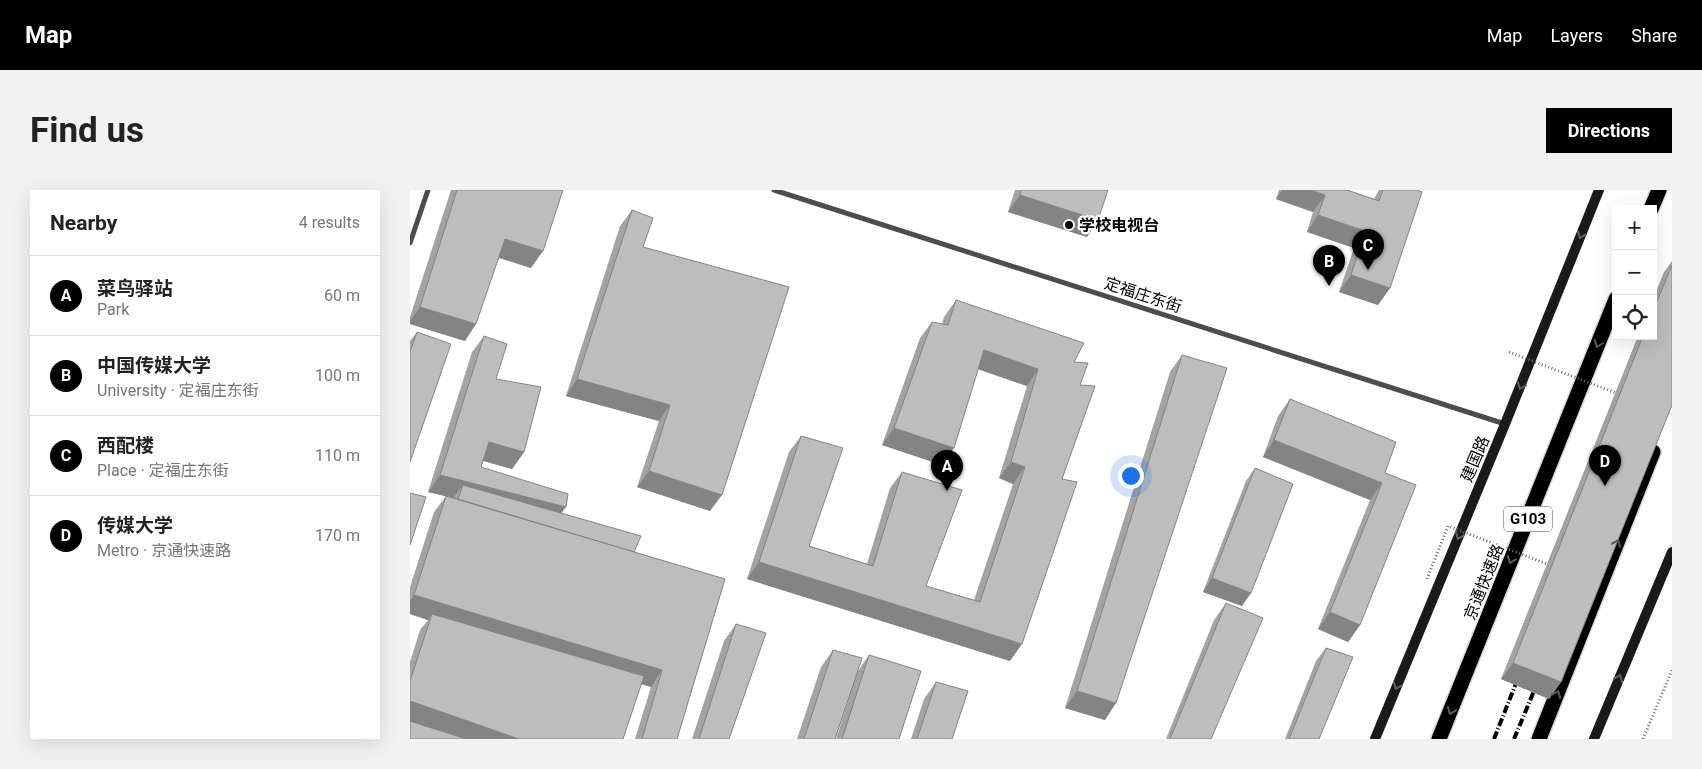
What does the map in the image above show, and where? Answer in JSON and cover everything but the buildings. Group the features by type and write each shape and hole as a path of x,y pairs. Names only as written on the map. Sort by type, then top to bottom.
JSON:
{"highway":[{"path":"1652,205 1658,190"},
{"name":"京通快速路","path":"1439,739 1612,309"},
{"path":"1539,739 1657,442"}],"main road":[{"name":"建国路","path":"1375,739 1506,424 1599,190"},
{"path":"1594,739 1672,552"}],"street":[{"path":"410,242 428,190"},
{"name":"定福庄东街","path":"774,190 1506,424"}],"path":[{"path":"1509,352 1616,393"},
{"path":"1664,411 1672,414"},
{"path":"1427,579 1448,526 1547,564"},
{"path":"1643,739 1672,670"}],"railway":[{"path":"1494,739 1520,673"},
{"path":"1514,739 1539,679"}],"place":[{"name":"学校电视台","path":"1069,225"},
{"name":"西配楼","path":"1368,270"},
{"name":"中国传媒大学","path":"1329,286"},
{"name":"传媒大学","path":"1605,486"},
{"name":"菜鸟驿站","path":"947,491"}]}
